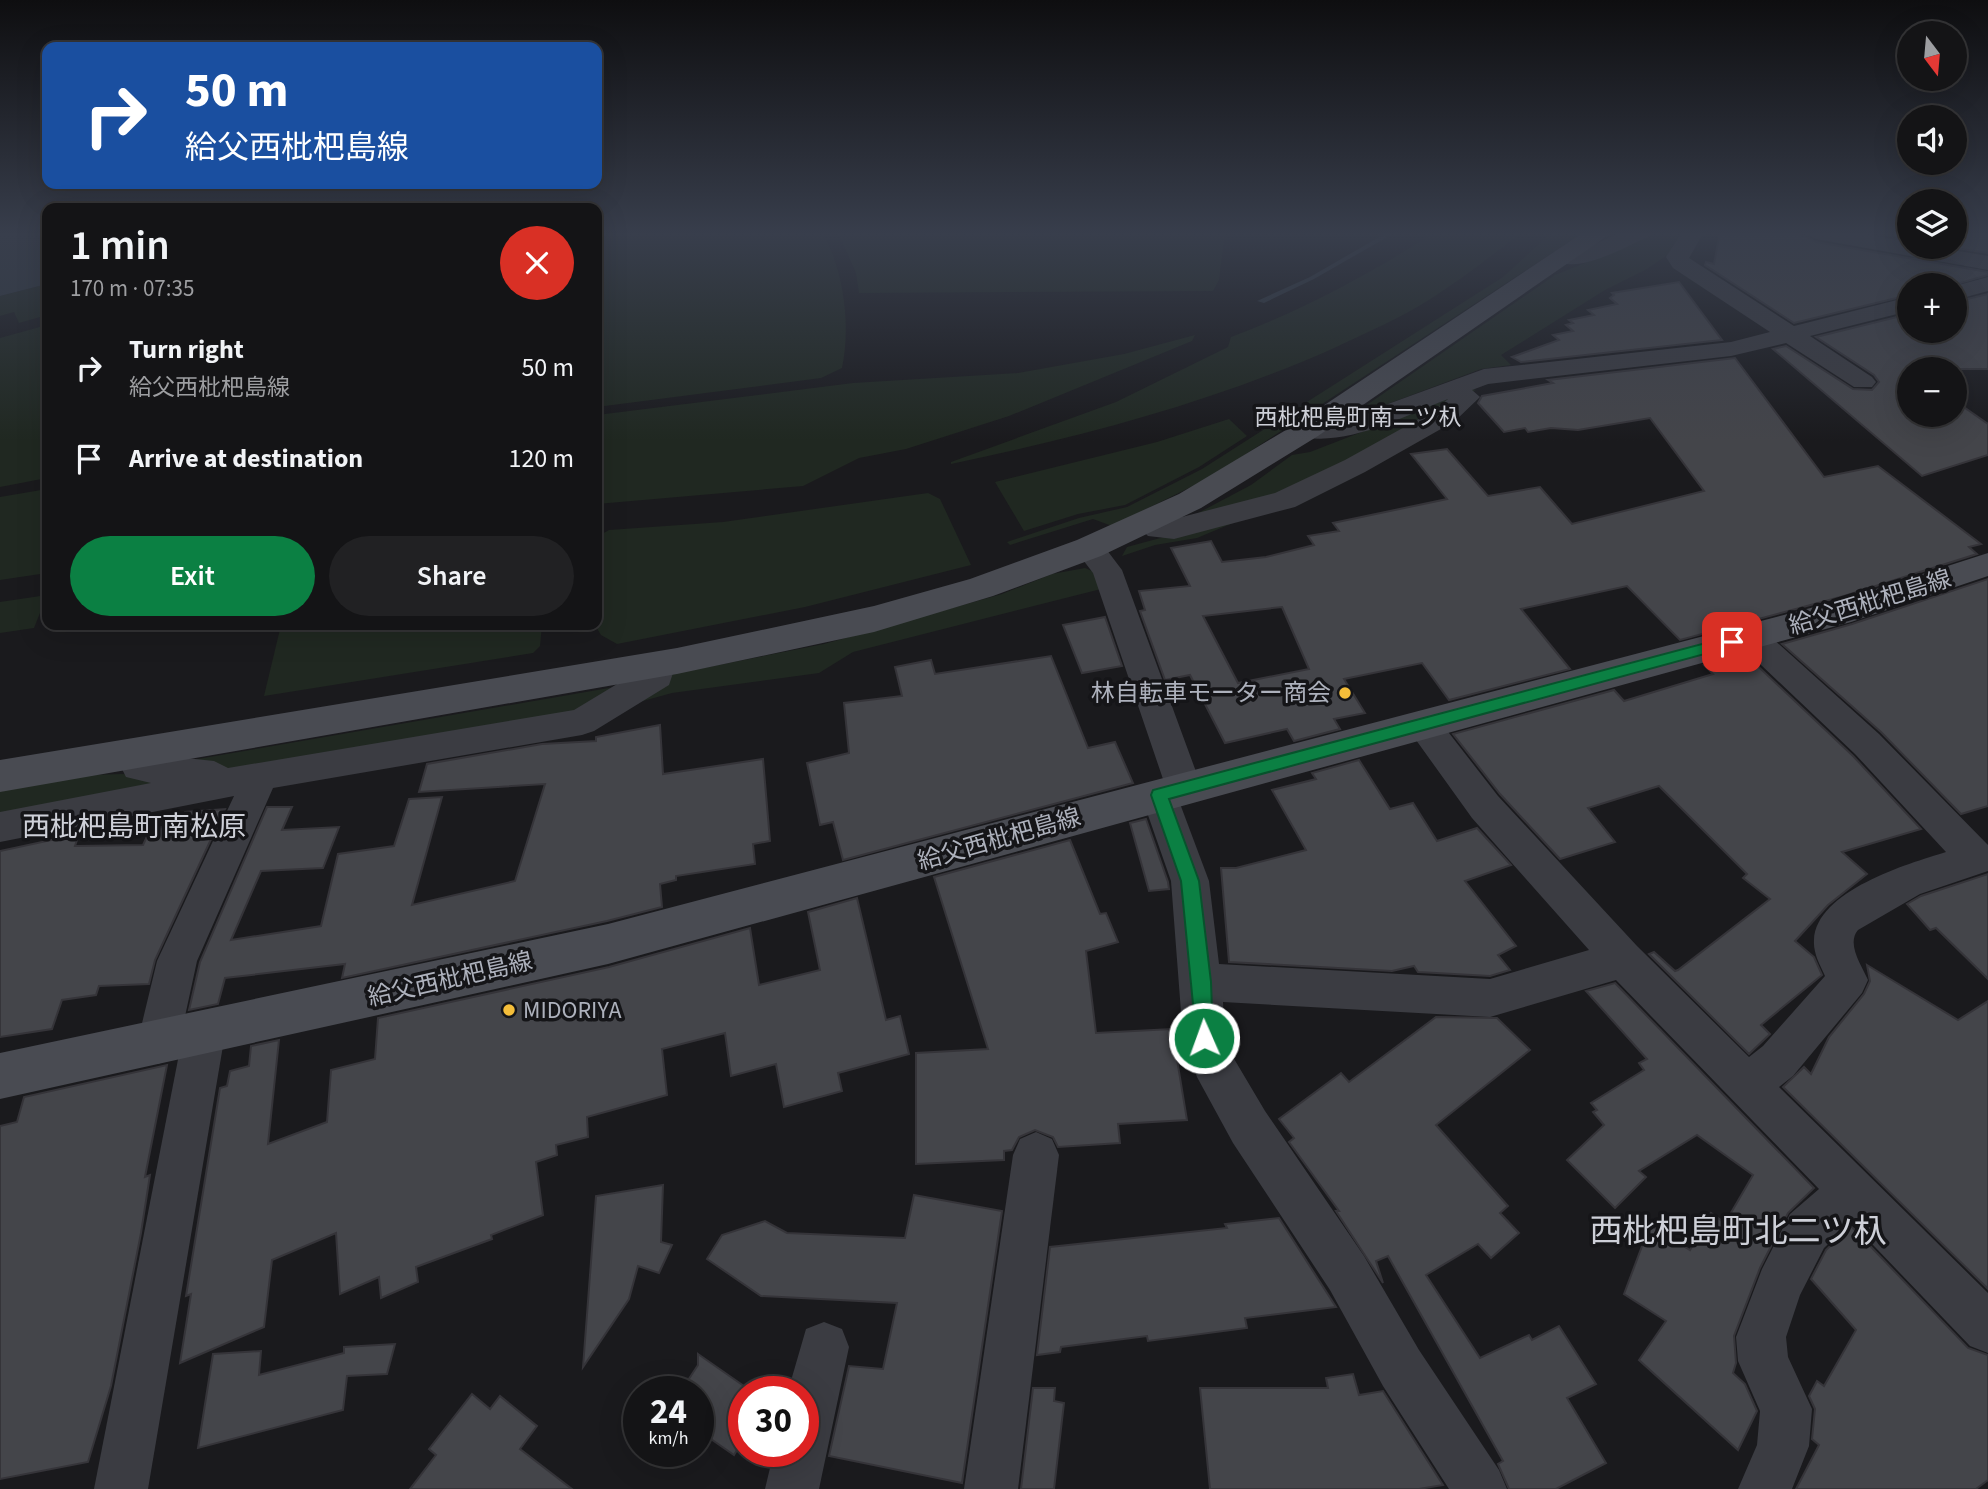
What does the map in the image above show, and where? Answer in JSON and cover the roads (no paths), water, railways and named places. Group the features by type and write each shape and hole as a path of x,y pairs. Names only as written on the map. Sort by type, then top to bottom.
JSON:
{"street":[{"path":"0,776 660,664 874,619 981,588 1149,523 1307,430 1499,301"},
{"path":"1739,301 1863,382"},
{"path":"1307,430 1336,429 1375,418 1479,379 1731,349 1897,307"},
{"path":"1149,523 1158,529 1174,528 1284,500 1459,407 1459,402 1487,387 1479,379"},
{"path":"1089,548 1107,570 1172,791 1190,881 1204,1038 1212,1062 1249,1127 1347,1273 1401,1368 1480,1489"},
{"name":"給父西枇杷島線","path":"0,1076 158,1044 608,944 1751,637 1891,598 1988,564"},
{"path":"1747,1085 1778,1061 1848,980 1837,960 1833,943 1838,924 1854,911 1908,879 1977,859 1867,744 1751,637"},
{"path":"0,827 248,779 582,722 657,676 660,664"},
{"path":"1423,724 1485,807 1623,959 1988,1328"},
{"path":"141,752 139,767 248,779"},
{"path":"158,1044 177,961 248,779"},
{"path":"1201,982 1490,998 1623,959"},
{"path":"121,1489 204,1034"},
{"path":"991,1489 1037,1155"},
{"path":"1765,1489 1783,1447 1786,1409 1763,1361 1761,1337 1779,1286 1807,1231 1851,1191"},
{"path":"817,1376 824,1347"},
{"path":"792,1489 797,1467"}],"place":[{"name":"林自転車モーター商会","path":"1345,693"},
{"name":"MIDORIYA","path":"509,1010"}],"district":[{"name":"西枇杷島町南二ツ杁","path":"1358,417"},
{"name":"西枇杷島町南松原","path":"134,826"},
{"name":"西枇杷島町北二ツ杁","path":"1738,1230"}]}
